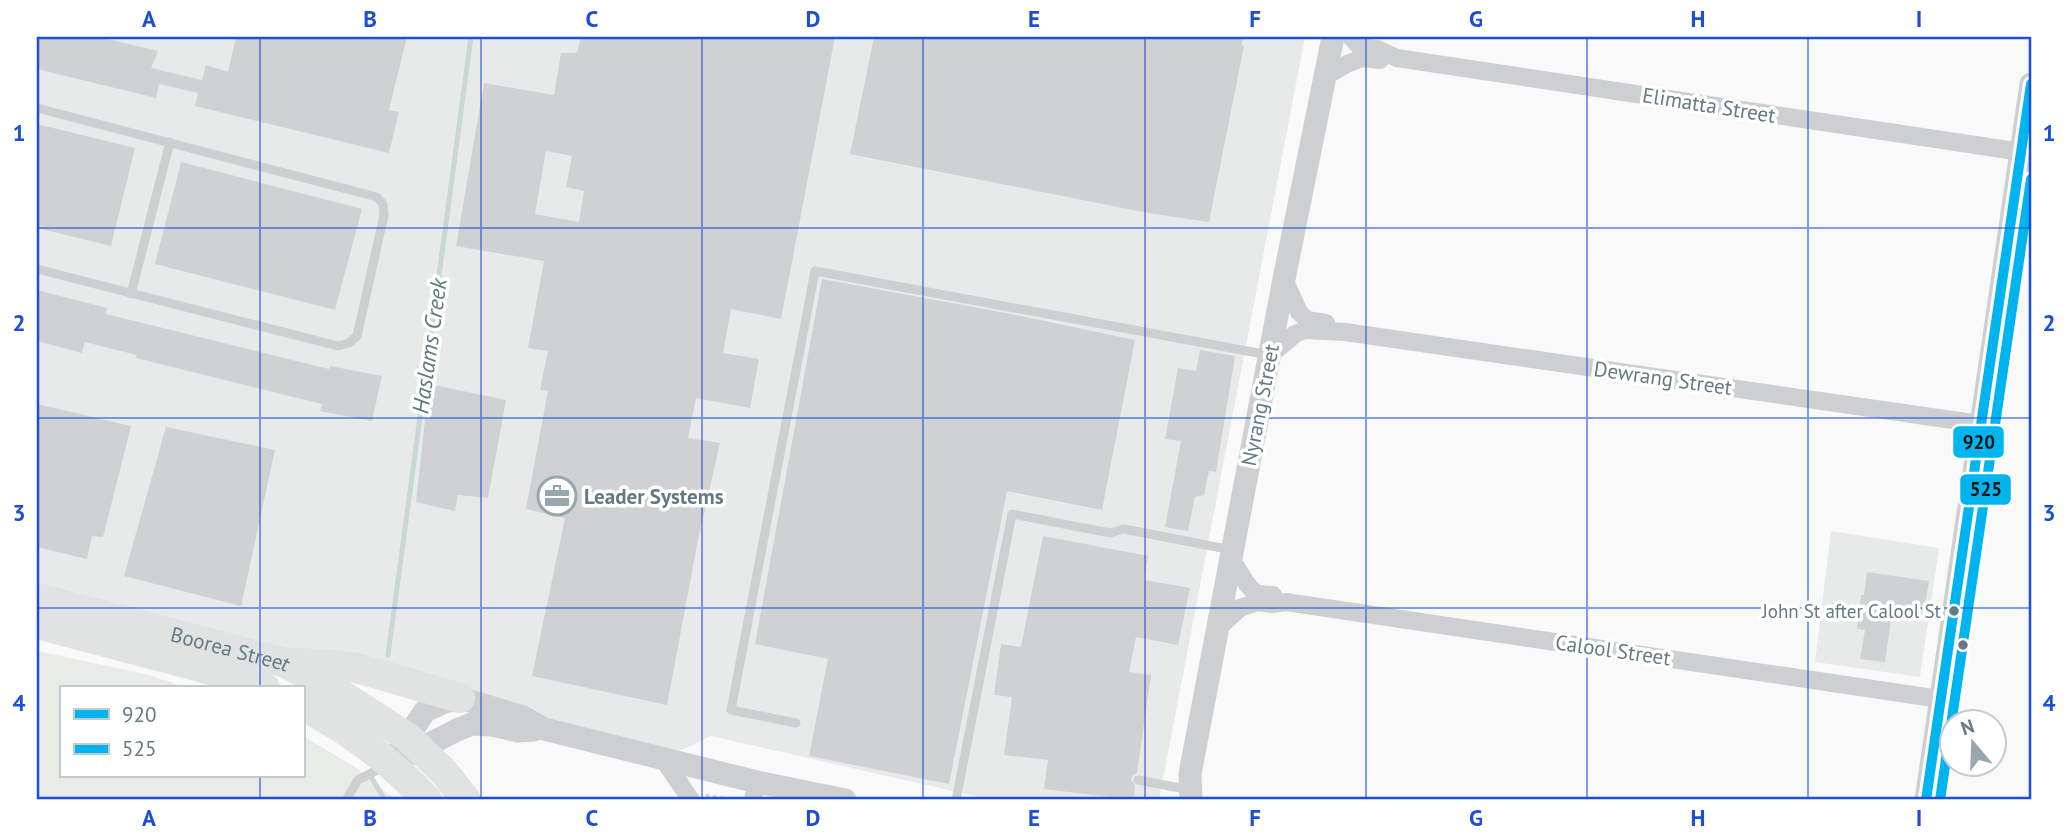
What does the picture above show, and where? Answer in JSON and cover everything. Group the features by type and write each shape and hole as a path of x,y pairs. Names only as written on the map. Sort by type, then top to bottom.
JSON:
{"highway":[{"name":"Boorea Street","path":"37,598 286,663 328,686 414,744 444,772 466,800"},
{"name":"Boorea Street","path":"37,624 215,671 259,686"},
{"path":"286,663 357,668 460,698"},
{"path":"304,707 334,724 390,764 424,797"}],"street":[{"name":"Nyrang Street","path":"1185,791 1333,37"},
{"name":"Elimatta Street","path":"1351,37 1360,47 1377,49 1397,58 2022,152"},
{"name":"Elimatta Street","path":"1326,76 1362,58 1379,61 1397,58"},
{"path":"1926,800 1980,424 2024,196 2022,152 2031,84"},
{"name":"Dewrang Street","path":"1284,279 1299,312 1307,320 1321,321 1345,332"},
{"name":"Dewrang Street","path":"1270,355 1305,330 1345,332 1980,424"},
{"name":"Calool Street","path":"1231,553 1247,584 1256,594 1272,595 1286,602"},
{"name":"Calool Street","path":"1218,628 1240,608 1257,601 1272,604 1286,602 1940,699"},
{"path":"414,744 425,711 460,698 523,717 544,729 663,759 755,791 845,800"},
{"path":"390,764 414,744 472,724 518,731 544,729"},
{"path":"663,759 691,800"}],"lane":[{"path":"37,108 377,197 383,204 384,215 357,336 349,343 338,346 37,270"},
{"path":"131,294 170,142"},
{"path":"796,723 731,710 815,271 1270,355"},
{"path":"956,800 1012,514 1110,533 1124,529 1231,553"},
{"path":"346,800 358,780 390,764"},
{"path":"1138,780 1185,791"}],"shaded area":[{"path":"37,37 1305,37 1159,800 992,800 711,736 663,759 37,598"},
{"path":"1831,531 1939,548 1920,677 1815,662"},
{"path":"37,651 150,675 181,686 60,686 60,778 304,778 304,737 355,767 396,800 37,800"}],"building":[{"path":"37,37 100,37 158,51 151,68 202,80 206,65 228,72 236,37 407,37 389,110 399,112 389,153 195,106 198,93 159,84 156,98 37,69"},
{"path":"581,37 835,37 781,319 731,309 723,353 759,359 750,408 696,398 688,438 720,443 698,540 667,705 532,676 565,518 526,509 548,391 540,390 548,351 528,348 544,261 456,246 484,83 554,95 561,53 577,53","holes":["546,151 572,156 566,187 584,191 579,222 535,214"]},
{"path":"874,37 1243,37 1244,46 1209,222 1148,213 850,154"},
{"path":"37,124 135,148 111,246 37,228"},
{"path":"181,162 362,209 335,310 155,264"},
{"path":"822,279 1135,340 1102,510 1007,491 949,784 809,756 828,659 755,644"},
{"path":"37,290 107,308 106,314 329,369 330,366 382,376 372,421 320,411 322,404 136,358 137,355 85,342 82,353 37,341"},
{"path":"1200,350 1235,356 1216,472 1209,471 1204,495 1195,497 1188,531 1165,527 1181,441 1165,439 1178,368 1196,371"},
{"path":"429,384 506,400 488,498 458,495 455,511 416,502"},
{"path":"37,404 131,426 103,537 92,536 87,559 37,547"},
{"path":"166,427 275,450 241,606 124,576"},
{"path":"1043,536 1148,556 1144,580 1190,588 1178,645 1136,637 1129,672 1151,675 1137,773 1131,779 1135,786 1134,800 1044,789 1048,760 1004,755 1012,697 994,695 1001,644 1021,647"},
{"path":"1867,572 1929,581 1924,611 1893,607 1885,662 1860,659 1865,630 1857,629"}],"waterway":[{"name":"Haslams Creek","path":"388,655 471,37"},
{"path":"371,777 385,800"}],"transit line":[{"name":"920","path":"1926,800 2031,84"},
{"name":"525","path":"1940,800 2031,179"}],"place":[{"name":"Leader Systems","path":"557,496"},
{"name":"John St after Calool St","path":"1954,611"}]}
